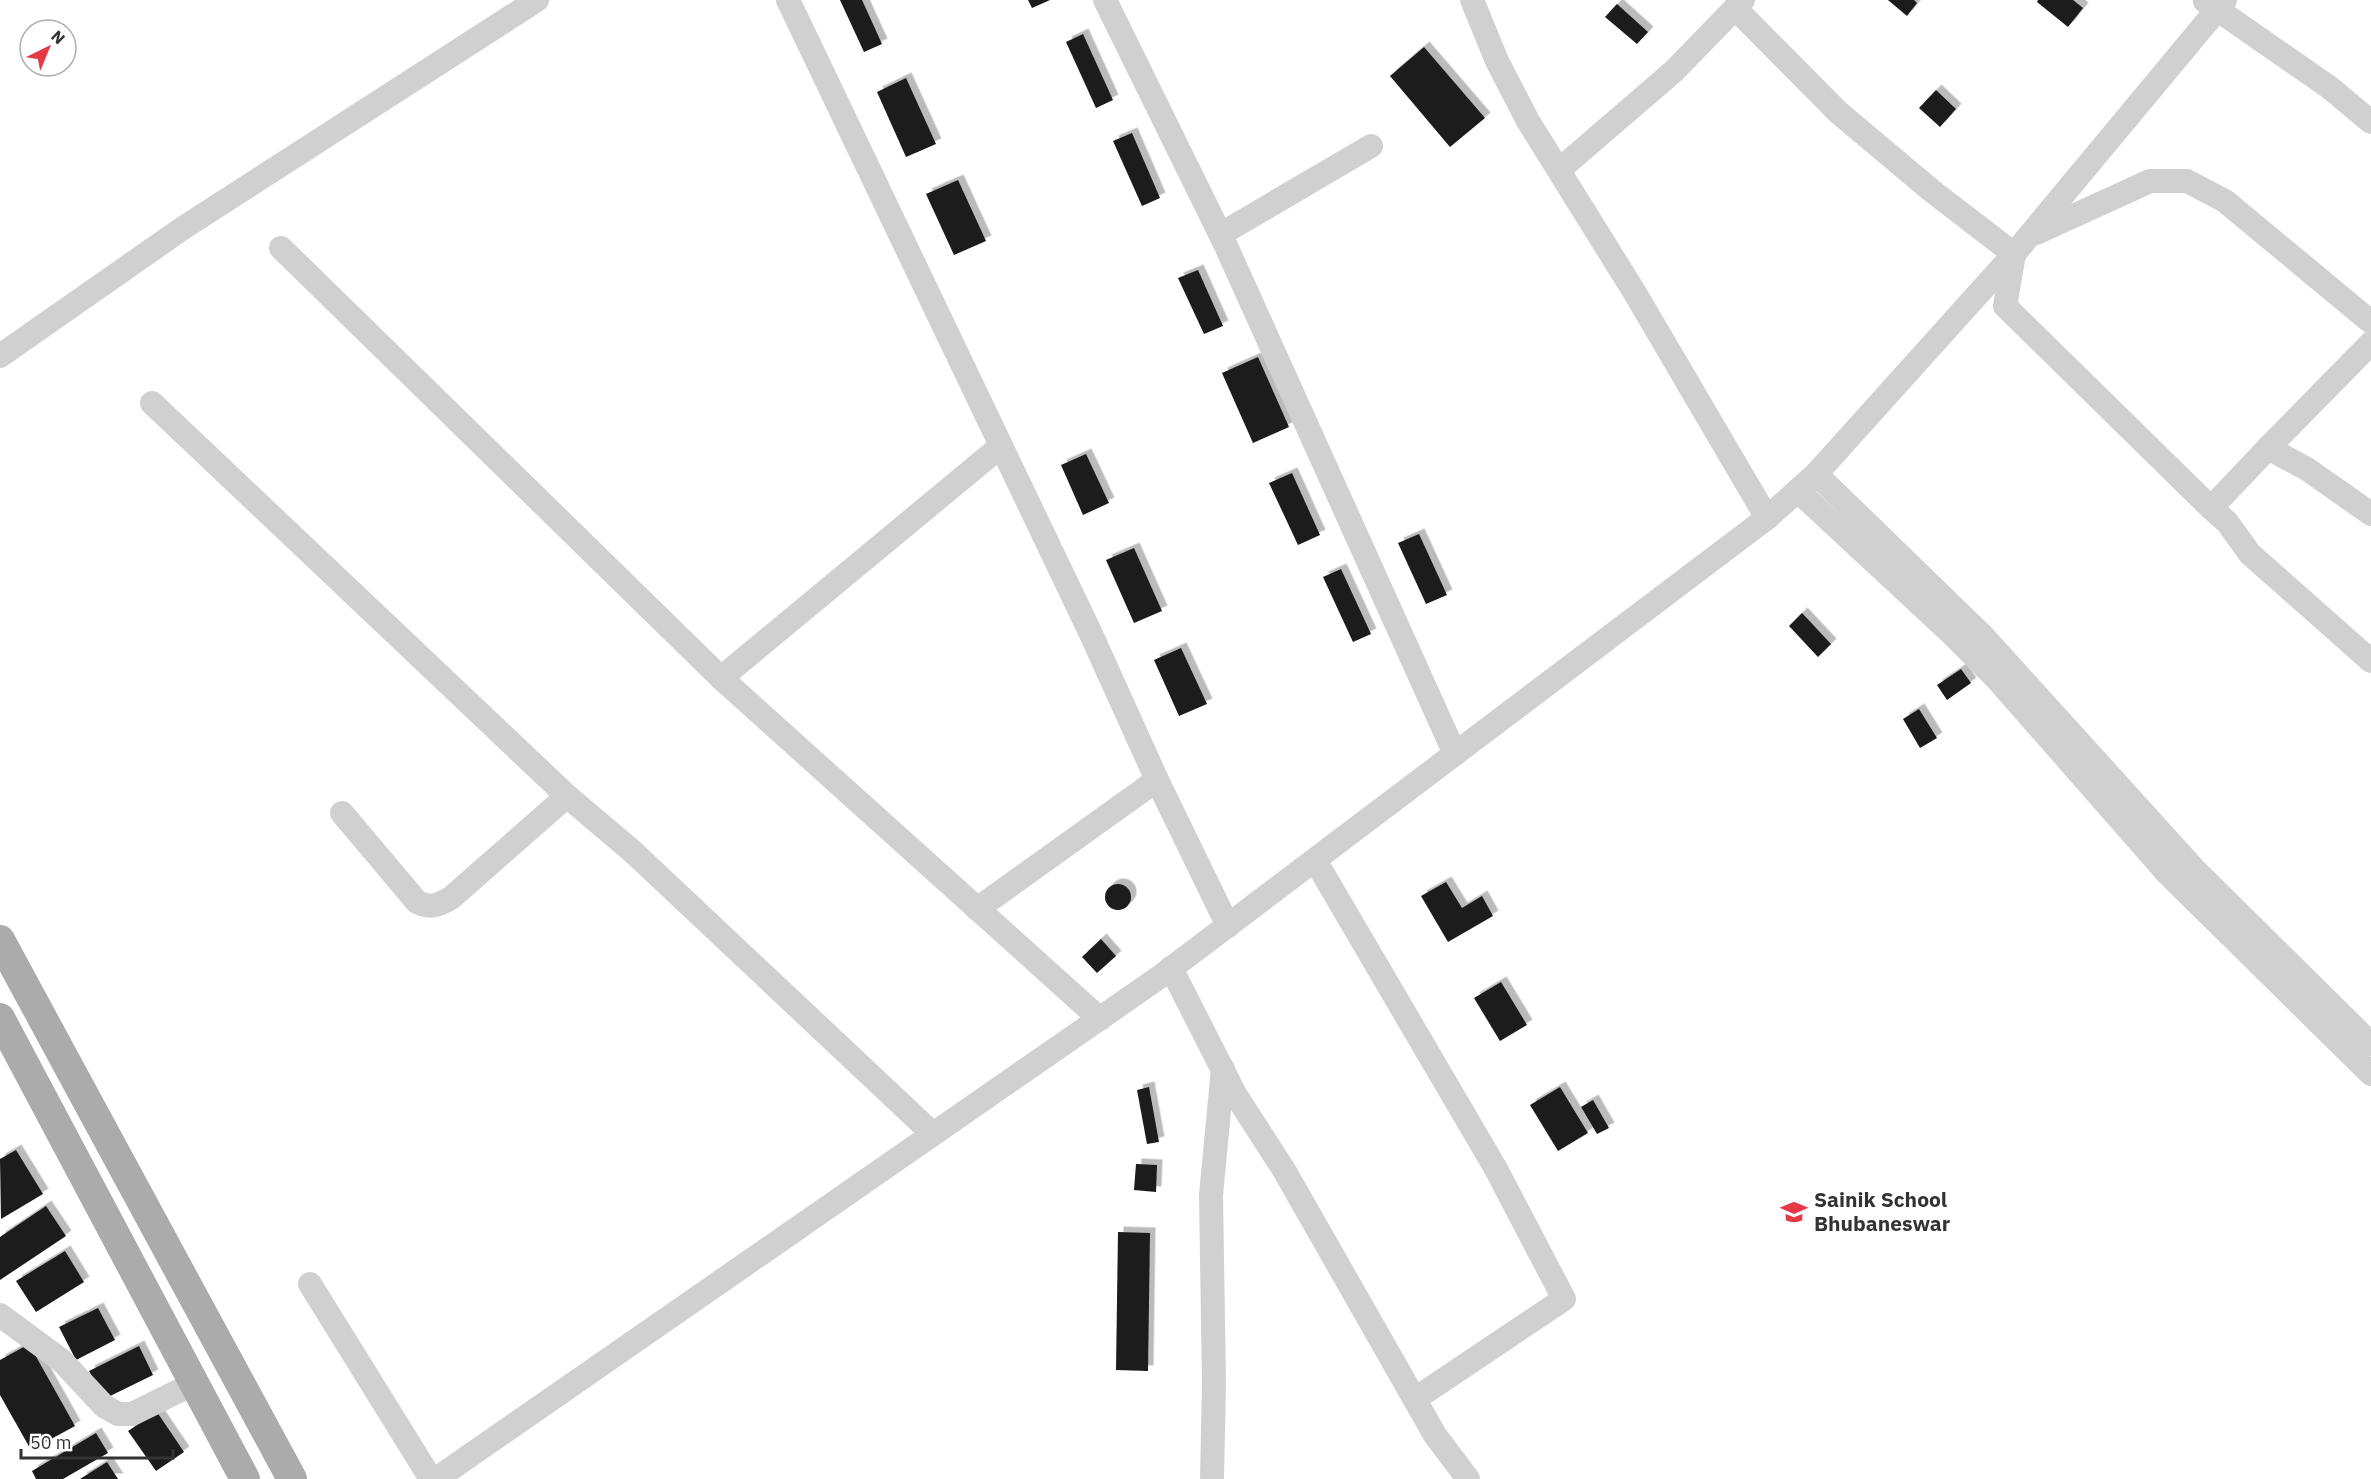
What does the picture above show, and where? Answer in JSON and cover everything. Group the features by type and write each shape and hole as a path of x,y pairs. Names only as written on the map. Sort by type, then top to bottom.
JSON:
{"main road":[{"path":"0,940 292,1479"},
{"path":"0,1018 245,1479"}],"street":[{"path":"0,356 183,228 537,0"},
{"path":"788,0 1228,926"},
{"path":"1105,0 1221,234 1455,754"},
{"path":"1472,0 1497,61 1528,121 1635,293 1683,379 1767,518"},
{"path":"436,1479 1171,968 1767,518 1816,474 2021,245 2215,3 2329,87 2371,122"},
{"path":"1559,170 1674,70 1739,4 1838,112 1932,191 2021,245"},
{"path":"1221,234 1371,146"},
{"path":"2371,322 2225,201 2187,181 2150,181 2021,245 2005,306 2227,522 2250,554 2371,661"},
{"path":"281,248 721,678 1100,1019"},
{"path":"2211,508 2371,343"},
{"path":"152,403 567,796 632,851 933,1134"},
{"path":"721,678 1001,446"},
{"path":"2268,448 2307,469 2371,514"},
{"path":"1816,474 1982,635 2195,870 2371,1044"},
{"path":"1798,491 1952,634 1997,679 2168,874 2371,1074"},
{"path":"977,909 1157,780"},
{"path":"342,813 417,902 426,907 436,906 451,898 567,796"},
{"path":"1315,860 1496,1169 1564,1299 1415,1400"},
{"path":"1171,968 1235,1094 1300,1198 1415,1400 1443,1446 1468,1479"},
{"path":"1212,1479 1214,1384 1211,1195 1223,1069"},
{"path":"310,1284 431,1479"},
{"path":"0,1315 61,1360 104,1406 118,1414 132,1414 195,1383"},
{"path":"1443,1446 1451,1479"}],"building":[{"path":"840,0 862,0 882,44 864,52"},
{"path":"1028,0 1050,0 1032,8"},
{"path":"1888,0 1914,0 1917,3 1907,16"},
{"path":"2038,0 2073,0 2083,8 2068,27 2037,2"},
{"path":"1617,4 1648,32 1637,44 1605,17"},
{"path":"1083,34 1113,100 1096,108 1066,42"},
{"path":"1424,47 1485,118 1450,147 1390,76"},
{"path":"906,78 936,144 906,157 877,92"},
{"path":"1936,90 1956,109 1940,127 1919,108"},
{"path":"1132,133 1160,198 1142,206 1113,141"},
{"path":"958,180 986,241 954,255 926,194"},
{"path":"1198,270 1223,326 1204,334 1178,278"},
{"path":"1258,357 1289,427 1253,443 1222,373"},
{"path":"1086,454 1109,503 1083,515 1061,465"},
{"path":"1292,473 1320,535 1298,545 1269,483"},
{"path":"1419,534 1447,595 1426,604 1398,543"},
{"path":"1134,548 1162,611 1134,623 1106,560"},
{"path":"1341,569 1371,634 1353,642 1323,577"},
{"path":"1802,613 1831,644 1818,657 1789,626"},
{"path":"1181,648 1207,704 1179,716 1154,660"},
{"path":"1961,669 1971,683 1947,700 1937,685"},
{"path":"1919,709 1937,738 1920,748 1903,719"},
{"path":"1446,882 1462,908 1482,896 1493,916 1448,942 1421,896"},
{"path":"1118,884 1127,888 1131,897 1127,906 1118,910 1109,906 1105,897 1109,888"},
{"path":"1101,939 1116,956 1097,973 1082,957"},
{"path":"1501,982 1527,1025 1500,1041 1474,998"},
{"path":"1149,1087 1159,1142 1147,1144 1137,1090"},
{"path":"1560,1087 1588,1133 1558,1151 1530,1105"},
{"path":"1593,1100 1609,1128 1597,1134 1581,1107"},
{"path":"16,1150 43,1194 1,1219 0,1159"},
{"path":"1136,1164 1157,1165 1156,1192 1134,1190"},
{"path":"46,1206 66,1236 0,1280 0,1237"},
{"path":"1118,1232 1150,1233 1148,1371 1116,1370"},
{"path":"65,1251 84,1282 36,1312 16,1281"},
{"path":"98,1308 115,1340 76,1360 59,1327"},
{"path":"29,1344 75,1426 31,1450 0,1395 0,1360"},
{"path":"139,1346 153,1375 104,1399 89,1371"},
{"path":"157,1412 184,1452 156,1471 128,1431"},
{"path":"96,1433 108,1453 63,1479 36,1479 32,1471"},
{"path":"107,1462 118,1479 80,1479"}],"place":[{"name":"Sainik School Bhubaneswar","path":"1794,1212"}]}
